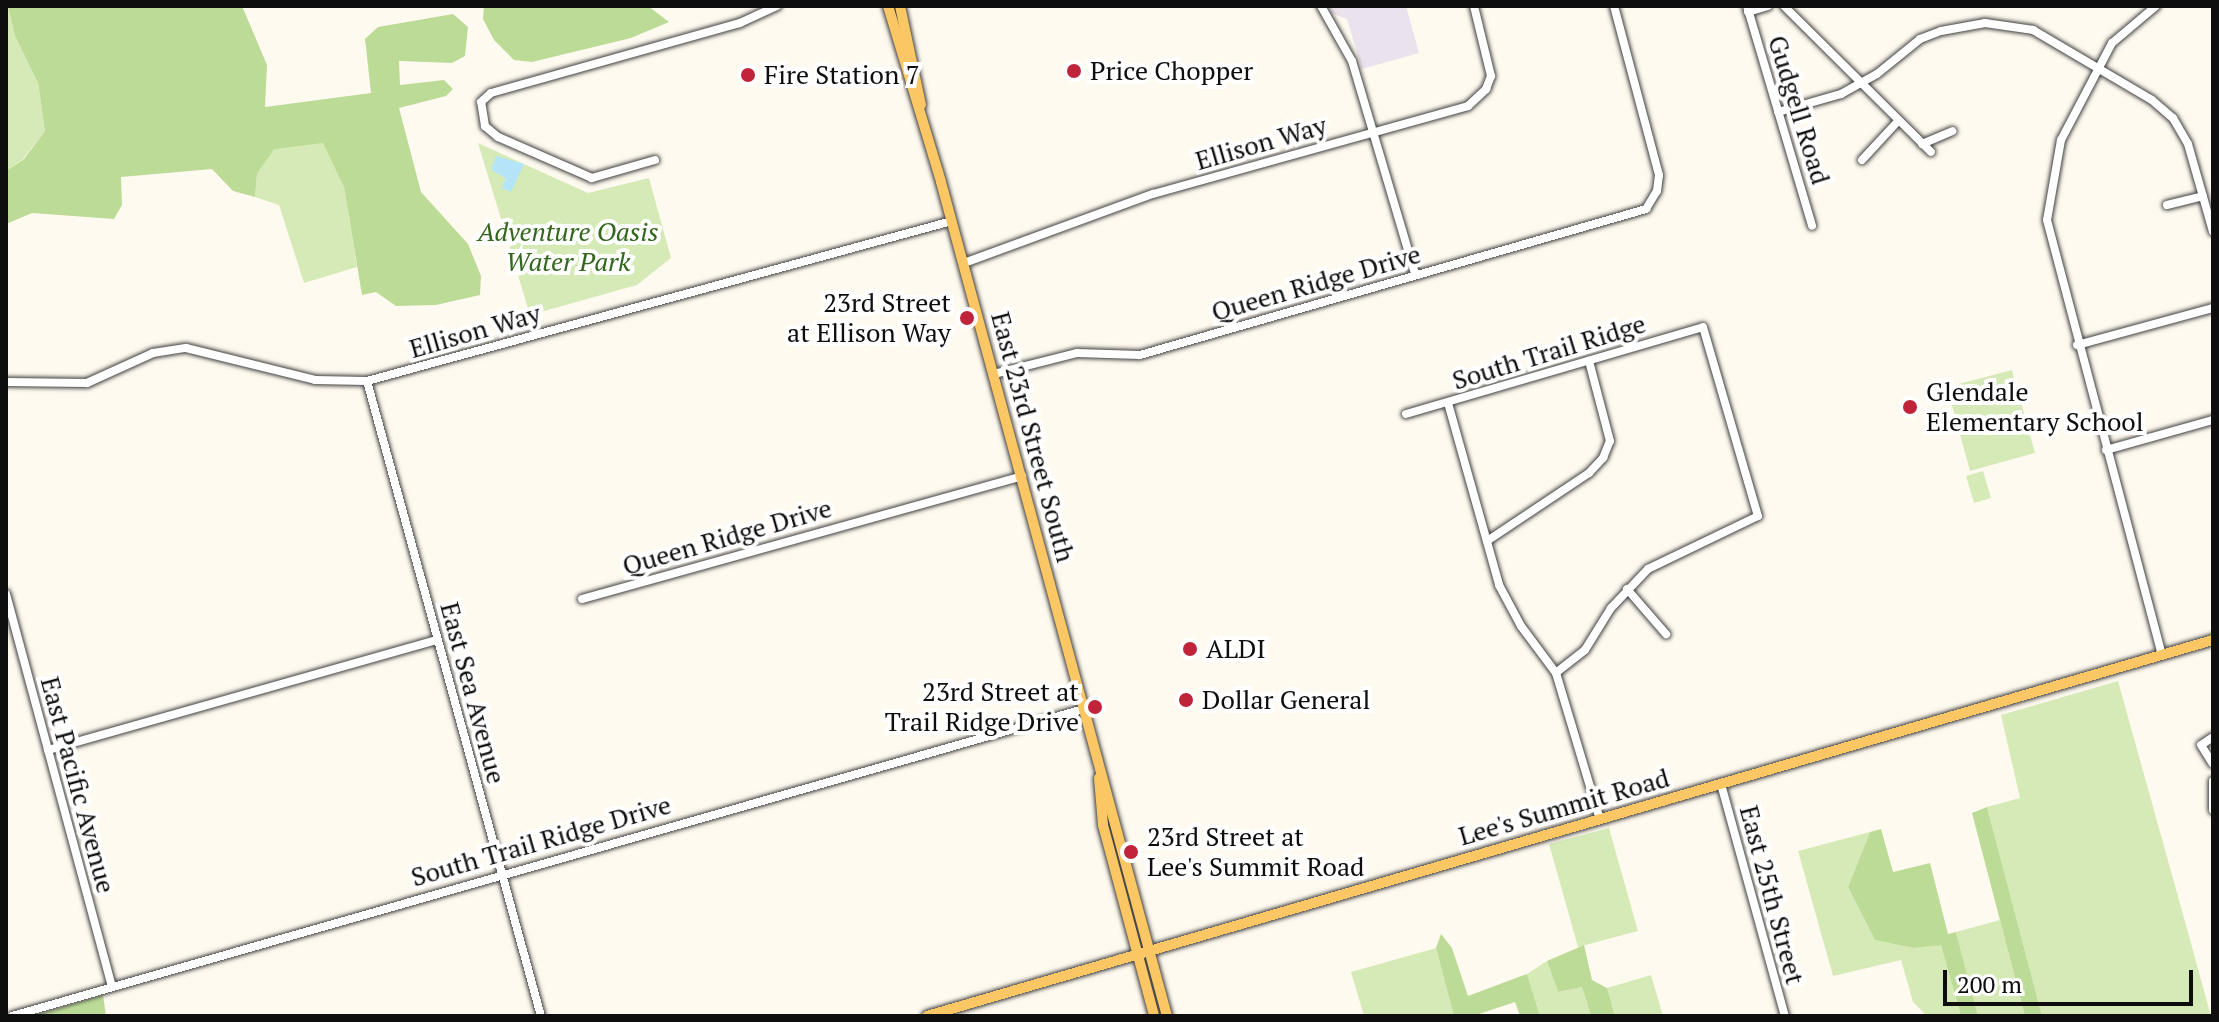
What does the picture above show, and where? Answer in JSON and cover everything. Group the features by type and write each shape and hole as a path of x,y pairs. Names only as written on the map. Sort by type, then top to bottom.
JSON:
{"main road":[{"name":"East 23rd Street South","path":"888,6 921,108 1022,476 1083,709 1099,778 1103,825 1154,1016"},
{"name":"East 23rd Street South","path":"900,6 922,92 921,108"},
{"name":"Lee's Summit Road","path":"927,1016 2213,640"},
{"name":"East 23rd Street South","path":"1099,778 1117,821 1167,1016"}],"street":[{"path":"655,160 592,178 498,137 485,126 481,102 491,93 740,23 777,6"},
{"path":"1321,6 1352,61 1415,274"},
{"name":"Ellison Way","path":"964,263 1153,194 1468,106 1486,89 1491,62 1474,6"},
{"name":"Queen Ridge Drive","path":"994,374 1077,353 1140,355 1646,209 1657,191 1659,175 1614,6"},
{"path":"1748,9 1768,6"},
{"path":"1784,6 1931,152"},
{"path":"2156,6 2122,29 2098,68 2061,140 2047,195 2050,244 2162,655"},
{"name":"Gudgell Road","path":"1748,9 1812,226"},
{"path":"1778,112 1862,84 1920,39 1985,23 2033,30 2098,68 2173,118 2188,144 2213,232"},
{"path":"1862,160 1899,120"},
{"path":"1922,144 1952,131"},
{"path":"2167,205 2203,196"},
{"name":"Ellison Way","path":"6,382 87,383 153,353 186,348 315,380 367,381 952,221"},
{"path":"2077,345 2213,308"},
{"name":"South Trail Ridge","path":"1406,414 1703,327 1758,516 1675,554 1627,589"},
{"path":"1487,541 1589,473 1603,458 1610,441 1589,361"},
{"name":"East Sea Avenue","path":"367,381 541,1016"},
{"path":"1448,403 1507,604 1556,673 1600,820"},
{"path":"2106,450 2213,420"},
{"name":"Queen Ridge Drive","path":"582,599 1022,476"},
{"path":"1556,673 1585,650 1627,589 1666,634"},
{"name":"East Pacific Avenue","path":"6,594 112,987"},
{"path":"48,750 437,640"},
{"name":"South Trail Ridge Drive","path":"12,1016 501,872 1083,709"},
{"path":"2213,737 2201,745 2213,764"},
{"path":"2213,781 2213,810"},
{"name":"East 25th Street","path":"1721,784 1785,1016"}],"shaded area":[{"path":"1329,6 1406,6 1419,53 1362,69 1347,19 1331,13"}],"green space":[{"path":"242,6 267,65 265,107 371,93 365,39 378,27 453,14 468,27 465,56 452,63 399,61 400,85 444,80 453,89 446,96 399,108 421,192 468,244 481,276 480,295 436,305 396,306 376,292 362,295 344,187 323,143 274,149 257,174 255,197 233,191 212,169 121,177 122,205 114,219 32,213 6,224 6,171 24,159 45,131 38,83 15,36 8,7"},
{"path":"484,6 648,6 669,22 631,38 532,62 514,60 494,40 483,19"},
{"path":"8,7 15,36 38,83 45,131 23,159 6,171"},
{"path":"301,142 323,143 333,159 344,187 357,267 304,283 279,205 255,197 257,174 274,148"},
{"name":"Adventure Oasis Water Park","path":"478,143 588,193 649,178 671,258 637,285 530,315"},
{"path":"2012,370 2035,453 1970,471 1947,387"},
{"path":"1983,471 1991,498 1974,503 1966,476"},
{"path":"2118,681 2211,1016 2042,1016 1987,807 2020,798 2001,715"},
{"path":"1987,807 2042,1016 2025,1016 1972,813"},
{"path":"1609,828 1638,931 1578,947 1549,844"},
{"path":"1881,829 1893,872 1930,863 1948,934 1956,932 1978,1016 1961,1016 1941,945 1913,948 1875,940 1848,887 1870,832"},
{"path":"1870,832 1848,887 1875,940 1913,948 1941,944 1961,1016 1927,1016 1913,1002 1901,960 1833,976 1798,851"},
{"path":"2000,920 2025,1016 1978,1016 1956,932"},
{"path":"1441,934 1452,948 1468,996 1527,974 1540,1016 1520,1016 1515,1002 1473,1016 1454,1016 1436,948"},
{"path":"1584,945 1592,980 1607,988 1615,1016 1591,1016 1582,987 1558,992 1547,961"},
{"path":"1436,948 1454,1016 1364,1016 1351,972"},
{"path":"1547,961 1558,992 1582,987 1591,1016 1540,1016 1527,974"},
{"path":"1651,975 1663,1016 1615,1016 1607,988"},
{"path":"103,995 106,1016 33,1016"}],"water":[{"path":"496,156 524,164 511,192 502,188 506,178 491,170"}],"place":[{"name":"Price Chopper","path":"1074,71"},
{"name":"Fire Station 7","path":"748,75"},
{"name":"23rd Street at Ellison Way","path":"967,318"},
{"name":"Glendale Elementary School","path":"1910,407"},
{"name":"ALDI","path":"1190,649"},
{"name":"Dollar General","path":"1186,700"},
{"name":"23rd Street at Trail Ridge Drive","path":"1095,707"},
{"name":"23rd Street at Lee's Summit Road","path":"1131,852"}]}
